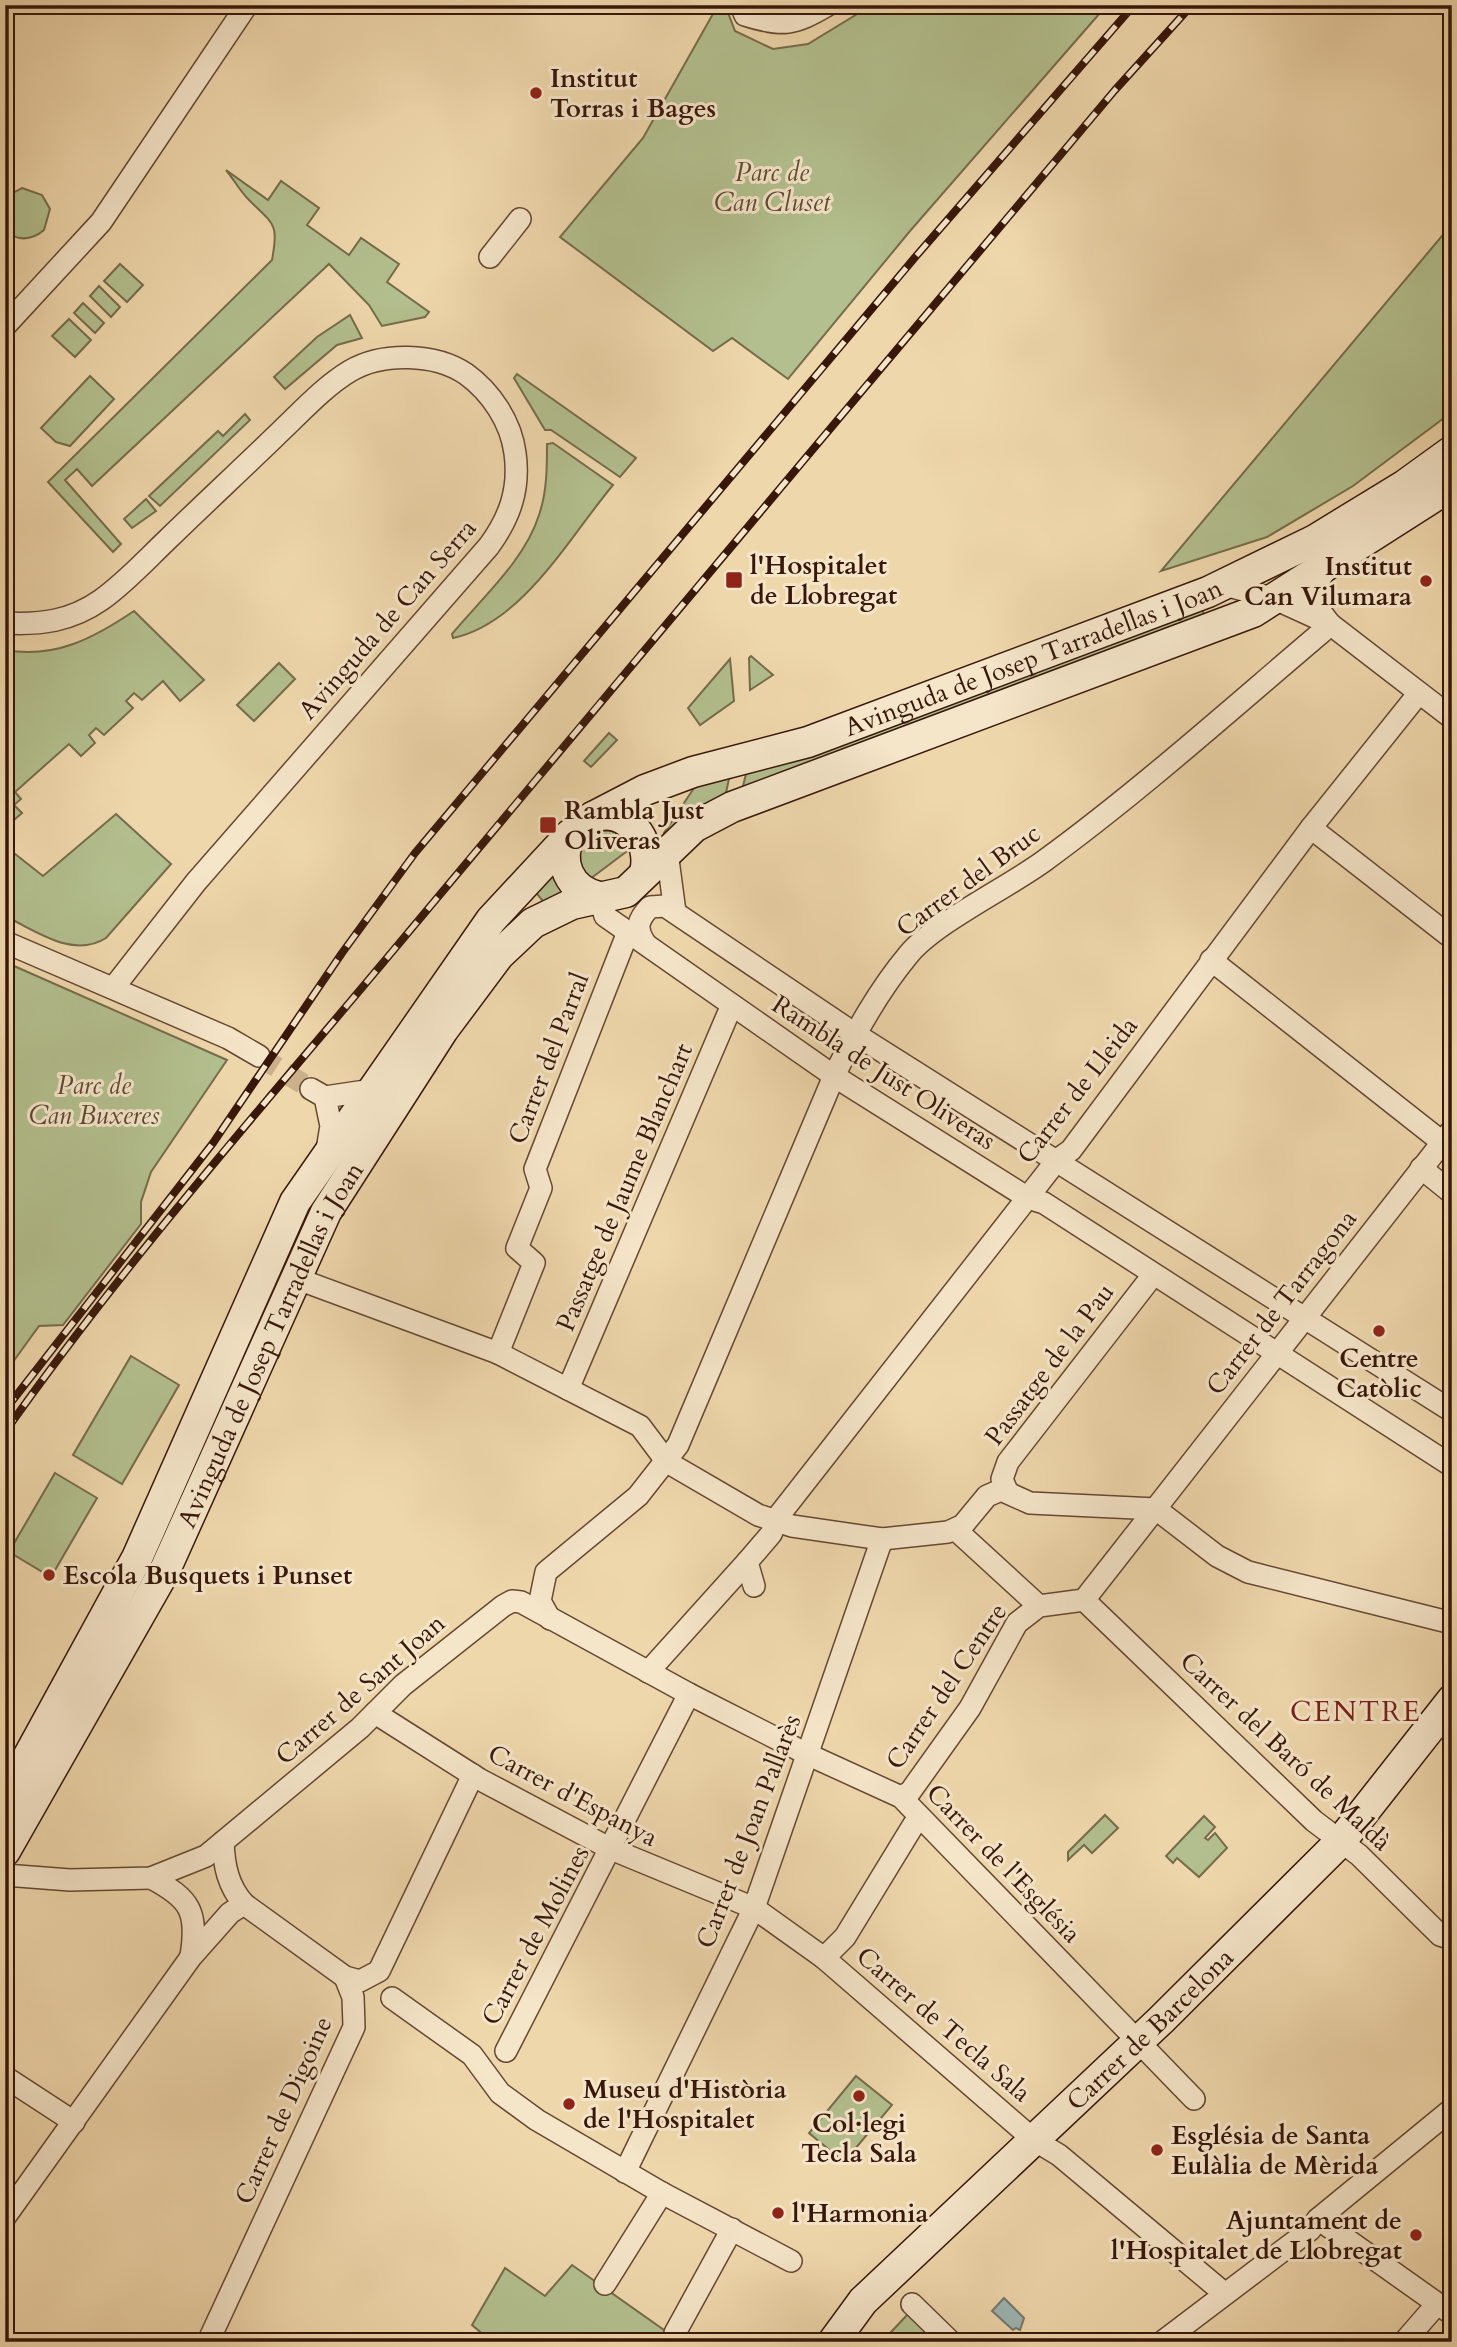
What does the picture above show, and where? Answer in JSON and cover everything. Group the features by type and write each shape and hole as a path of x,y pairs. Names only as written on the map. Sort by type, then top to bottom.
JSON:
{"street":[{"path":"5,326 101,222 247,5"},
{"path":"741,5 745,15 773,24 800,22 828,5"},
{"path":"490,257 520,219"},
{"name":"Avinguda de Can Serra","path":"5,623 59,620 102,599 307,407 348,372 360,366 378,361 417,357 458,369 477,382 494,402 512,437 517,478 515,494 506,519 489,546 196,882 114,987"},
{"name":"Avinguda de Josep Tarradellas i Joan","path":"5,1799 137,1558 295,1202 327,1152 491,920 570,835 593,817 645,790 681,776 808,742 1225,585 1361,514 1452,451"},
{"name":"Avinguda de Josep Tarradellas i Joan","path":"5,1851 165,1570 326,1212 443,1030 499,955 542,917 599,897 626,891 694,827 732,807 1253,612 1452,485"},
{"path":"1330,565 1312,589 1311,599 1330,624"},
{"path":"1225,585 1275,599 1330,624 1452,718"},
{"name":"Carrer del Bruc","path":"667,1462 678,1445 834,1076 855,1034 903,962 919,945 1043,862 1097,820 1330,624"},
{"name":"Carrer de Lleida","path":"651,1670 771,1534 778,1521 1057,1160 1071,1150 1311,828 1419,693"},
{"path":"593,817 604,813 619,817 640,834 648,858 645,872"},
{"path":"1311,828 1452,937"},
{"path":"570,835 564,859 567,873 586,894 599,897"},
{"path":"667,852 675,912"},
{"name":"Rambla de Just Oliveras","path":"599,897 605,916 731,1007 834,1076 1028,1198 1044,1203 1452,1466"},
{"path":"633,937 644,913 659,905 675,912"},
{"name":"Rambla de Just Oliveras","path":"675,912 855,1034 1452,1411"},
{"name":"Carrer del Parral","path":"498,1353 534,1263 517,1248 541,1188 535,1169 633,937"},
{"path":"5,942 114,987 228,1038 260,1056"},
{"path":"1211,960 1447,1136"},
{"name":"Passatge de Jaume Blanchart","path":"568,1389 731,1007"},
{"path":"327,1152 331,1126 318,1093 372,1090"},
{"name":"Carrer de Tarragona","path":"1084,1600 1447,1136"},
{"path":"1421,1168 1452,1193"},
{"name":"Passatge de la Pau","path":"1007,1491 1002,1479 1008,1462 1153,1275"},
{"path":"295,1278 498,1353 640,1426 667,1462 758,1515 778,1521 882,1539 956,1530 987,1496 1001,1490 1030,1503 1156,1508 1217,1556 1248,1572 1452,1623"},
{"path":"550,1619 540,1601 546,1572 638,1496 667,1462"},
{"path":"956,1530 1039,1606 1084,1600"},
{"name":"Carrer de Joan Pallarès","path":"625,2172 754,1908 882,1539"},
{"path":"747,1562 754,1586"},
{"name":"Carrer del Baró de Maldà","path":"1084,1600 1314,1821 1448,1933"},
{"name":"Carrer de Sant Joan","path":"5,1875 70,1880 151,1878 198,1860 223,1842 375,1713 403,1685 503,1606 512,1601 521,1602 550,1619"},
{"name":"Carrer del Centre","path":"901,1797 910,1792 971,1708 1017,1623 1039,1606"},
{"name":"Carrer de l'Església","path":"550,1619 809,1755 901,1797 1194,2099"},
{"name":"Carrer de Molines","path":"506,2051 689,1694"},
{"name":"Carrer de Barcelona","path":"833,2342 863,2301 1138,2041 1341,1841 1452,1700"},
{"name":"Carrer d'Espanya","path":"375,1713 473,1775 611,1849 754,1908"},
{"path":"223,1842 228,1878 234,1893 244,1905 345,1977 360,1980 379,1971 473,1775"},
{"path":"824,1958 845,1937 914,1824"},
{"path":"151,1878 182,1898 189,1908 195,1927 191,1956"},
{"path":"5,2217 191,1956 230,1913 244,1905"},
{"name":"Carrer de Tecla Sala","path":"754,1908 824,1958 1034,2140 1059,2155 1224,2293"},
{"name":"Carrer de Digoine","path":"208,2342 354,2027 353,1997 345,1977"},
{"path":"393,1998 472,2055 500,2093 537,2120 662,2193 791,2261"},
{"path":"5,2077 74,2122"},
{"path":"1162,2342 1310,2230 1318,2219 1452,2109"},
{"path":"605,2284 662,2193"},
{"path":"1318,2219 1444,2309 1404,2342"},
{"path":"675,2333 732,2228"},
{"path":"912,2304 951,2342"}],"green space":[{"name":"Parc de Can Cluset","path":"718,5 725,5 735,31 773,49 808,44 872,5 1107,5 910,231 788,379 732,338 713,351 560,237 643,138"},
{"path":"226,170 268,200 281,181 319,208 307,225 349,255 361,238 399,264 387,282 429,312 425,317 382,326 369,305 329,264 92,486 77,469 65,480 121,544 113,552 48,482 272,260 275,239 269,220"},
{"path":"22,188 42,195 50,209 44,230 25,238 15,237 5,231 5,197"},
{"path":"1452,224 1452,412 1353,486 1267,537 1161,571"},
{"path":"120,264 143,285 127,302 104,281"},
{"path":"99,286 120,307 111,317 90,296"},
{"path":"83,303 104,323 95,333 74,313"},
{"path":"350,315 362,338 337,345 285,389 274,377 317,337"},
{"path":"69,319 91,340 75,357 52,336"},
{"path":"517,374 636,458 620,477 551,430 545,430 514,378"},
{"path":"90,376 114,399 70,446 56,442 41,428"},
{"path":"245,414 250,420 160,506 149,496 218,431 223,436"},
{"path":"553,443 613,485 562,552 523,596 501,615 478,629 453,638 452,634 524,548 544,497 547,444"},
{"path":"146,499 156,511 132,528 124,519"},
{"path":"1201,606 1206,620 741,794 747,770"},
{"path":"134,611 204,680 180,701 163,681 142,700 134,693 126,701 133,708 104,735 96,728 89,735 95,743 81,756 69,744 15,792 21,799 14,805 22,813 6,827 5,650 41,652 57,649 89,638"},
{"path":"751,656 773,675 750,690 749,658"},
{"path":"730,659 734,701 700,725 688,708"},
{"path":"279,663 295,679 254,721 237,705"},
{"path":"609,733 617,740 591,767 584,761"},
{"path":"730,774 724,802 665,837 664,833 696,785"},
{"path":"116,814 171,864 106,938 81,946 68,944 42,935 5,916 5,846 43,876"},
{"path":"611,830 620,833 634,846 586,882 580,863 581,847 591,835"},
{"path":"551,874 564,895 547,906 532,888"},
{"name":"Parc de Can Buxeres","path":"5,962 227,1060 151,1172 141,1202 141,1224 63,1325 39,1326 5,1373"},
{"path":"131,1356 179,1385 122,1484 73,1455"},
{"path":"55,1473 97,1498 51,1577 9,1552"},
{"path":"1105,1815 1118,1828 1092,1853 1084,1845 1068,1860 1068,1852"},
{"path":"1204,1816 1215,1827 1205,1838 1208,1840 1215,1833 1227,1848 1199,1877 1177,1858 1173,1863 1166,1856"},
{"path":"856,2076 892,2105 844,2162 809,2133"},
{"path":"572,2265 681,2342 492,2342 472,2325 505,2268 545,2296"},
{"path":"909,2313 939,2342 902,2342 891,2332"}],"water":[{"path":"1004,2298 1024,2318 1020,2330 1013,2330 992,2311"}],"tunnel":[{"path":"259,1056 311,1089"}],"railway":[{"path":"5,1410 213,1143 342,953 415,853 917,255 1134,5"},
{"path":"5,1432 102,1302 203,1176 1115,90 1192,5"}],"place":[{"name":"Institut Torras i Bages","path":"536,93"},
{"name":"l'Hospitalet de Llobregat","path":"734,580"},
{"name":"Institut Can Vilumara","path":"1426,581"},
{"name":"Rambla Just Oliveras","path":"548,825"},
{"name":"Centre Catòlic","path":"1379,1331"},
{"name":"Escola Busquets i Punset","path":"49,1575"},
{"name":"Col·legi Tecla Sala","path":"859,2096"},
{"name":"Museu d'Història de l'Hospitalet","path":"569,2104"},
{"name":"Església de Santa Eulàlia de Mèrida","path":"1157,2150"},
{"name":"l'Harmonia","path":"778,2213"},
{"name":"Ajuntament de l'Hospitalet de Llobregat","path":"1416,2235"}],"district":[{"name":"CENTRE","path":"1356,1711"}]}
